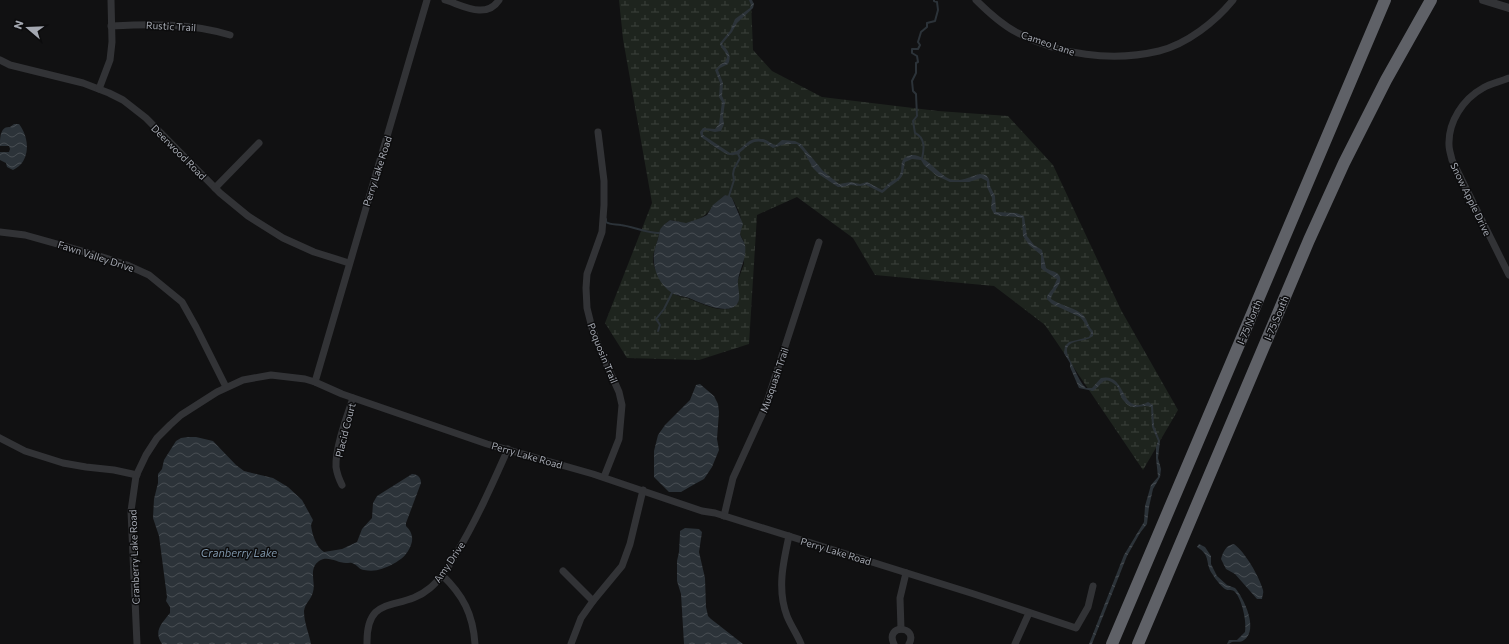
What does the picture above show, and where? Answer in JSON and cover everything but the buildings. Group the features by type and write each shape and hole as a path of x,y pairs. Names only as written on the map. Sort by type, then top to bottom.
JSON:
{"highway":[{"name":"I-75 North","path":"1112,644 1385,0"},
{"name":"I-75 South","path":"1138,644 1306,248 1344,163 1386,80 1431,0"}],"street":[{"path":"99,89 110,60 112,42 111,0"},
{"name":"Perry Lake Road","path":"427,0 315,382 328,389 487,444 604,477 702,510 831,548 1076,628 1088,607 1093,586"},
{"path":"445,0 472,9 485,11 495,6 499,0"},
{"name":"Cameo Lane","path":"976,0 994,17 1009,28 1040,42 1071,52 1124,56 1160,51 1192,37 1222,14 1233,0"},
{"path":"1483,0 1509,8"},
{"name":"Rustic Trail","path":"111,26 158,24 179,25 215,30 230,35"},
{"name":"Deerwood Road","path":"0,60 10,65 82,83 124,100 137,110 215,188 248,216 283,238 314,252 349,263"},
{"name":"Snow Apple Drive","path":"1509,78 1484,87 1473,94 1462,106 1453,124 1449,145 1452,160 1509,275"},
{"name":"Poquosin Trail","path":"598,132 604,181 604,205 602,232 587,274 587,308 600,352 619,392 622,405 619,439 604,477"},
{"path":"215,188 259,143"},
{"name":"Fawn Valley Drive","path":"0,232 25,236 93,254 127,265 149,275 182,302 226,388"},
{"name":"Musquash Trail","path":"724,516 734,478 765,408 819,242"},
{"name":"Cranberry Lake Road","path":"137,644 131,512 137,475 146,454 157,438 170,425 198,404 243,380 271,375 305,379 315,382"},
{"name":"Placid Court","path":"342,484 338,477 336,467 338,449 353,398"},
{"path":"0,438 25,450 63,463 86,468 114,470 137,475"},
{"name":"Amy Drive","path":"367,644 368,623 376,610 412,600 423,594 432,587 442,574 460,548 475,521 508,449"},
{"path":"571,644 581,618 593,600 615,577 626,558 643,490"},
{"path":"788,536 783,563 782,591 787,616 801,644"},
{"path":"563,571 593,600"},
{"path":"900,629 900,598 906,573"},
{"path":"442,574 457,590 466,606 470,616 475,644"},
{"path":"1015,644 1028,612"},
{"path":"894,644 893,634 900,629 906,630 910,634 911,640 909,644"}],"green space":[{"path":"619,0 751,0 753,50 772,71 822,97 938,111 1008,116 1053,165 1121,310 1178,410 1143,470 1045,325 994,286 875,275 853,238 797,197 757,215 749,344 699,360 627,358 605,323 652,203 623,39","holes":["725,195 732,198 740,216 740,234 744,242 744,264 738,280 738,303 728,309 721,309 675,294 662,280 653,263 654,254 663,225 670,220 683,223 696,221 707,214"]}],"water":[{"path":"749,0 752,0 754,4 753,8 737,23 722,44 728,51 730,58 728,64 718,70 723,83 722,96 725,102 723,117 724,124 721,131 715,132 705,130 703,135 730,153 735,152 751,140 756,139 763,139 776,145 782,140 795,141 801,144 823,171 839,184 851,182 860,184 867,182 882,190 898,178 904,159 912,155 924,159 947,178 953,180 964,179 980,174 986,175 995,196 996,212 1016,213 1024,216 1027,236 1034,245 1042,250 1046,268 1057,273 1060,277 1059,284 1051,299 1076,310 1083,315 1093,331 1093,336 1088,339 1072,343 1067,349 1069,357 1083,385 1086,388 1092,388 1101,378 1110,378 1116,381 1132,404 1139,405 1148,402 1153,405 1154,426 1160,441 1158,458 1161,469 1160,477 1153,489 1147,524 1127,556 1092,644 1089,644 1124,555 1144,522 1145,506 1151,485 1158,477 1156,447 1158,441 1152,427 1151,407 1134,407 1127,405 1117,386 1106,380 1093,391 1079,388 1070,367 1070,363 1064,353 1065,346 1069,342 1089,337 1091,333 1080,317 1052,304 1047,299 1047,296 1057,279 1041,268 1041,255 1029,245 1023,236 1022,218 994,214 991,208 992,198 987,187 987,181 981,178 969,182 950,182 937,176 924,165 921,160 912,159 905,162 901,178 882,193 866,185 838,187 820,175 813,168 804,152 797,144 785,144 773,148 764,142 757,141 739,153 730,155 701,137 700,132 703,128 715,129 719,124 722,102 719,97 720,83 715,70 725,62 727,57 720,43 730,31 735,19 750,8 751,5"},
{"path":"14,124 19,124 23,130 27,143 27,149 26,156 23,161 13,170 7,167 6,163 0,160 0,152 9,152 10,149 9,146 0,146 0,143 2,130"},
{"path":"725,195 732,198 743,224 740,234 745,244 745,250 738,280 738,302 733,307 721,309 676,295 666,288 658,277 654,265 654,251 662,226 670,220 686,223 701,218 707,215 713,205"},
{"path":"700,384 714,396 718,404 719,412 717,439 719,450 712,467 704,479 681,492 669,492 654,477 654,451 658,435 665,425 690,400 696,385"},
{"name":"Cranberry Lake","path":"196,437 213,441 236,465 244,471 273,478 288,487 302,500 313,520 311,525 315,540 324,552 342,549 357,542 362,529 372,518 373,503 377,496 412,474 417,475 421,483 406,523 406,526 411,532 412,542 406,554 393,564 379,570 368,571 360,569 352,563 343,563 329,559 322,559 319,561 313,572 313,592 304,611 311,644 162,644 159,639 158,631 170,613 170,607 166,601 167,597 159,536 153,518 154,499 158,483 158,474 162,469 164,460 176,441 181,438"},
{"path":"685,528 699,529 702,532 699,552 705,578 706,607 708,616 743,644 684,644 681,594 677,581 677,561 680,531"},
{"path":"1199,544 1205,547 1211,556 1211,564 1217,576 1227,585 1235,588 1246,606 1250,629 1248,635 1243,641 1227,644 1229,640 1237,640 1245,632 1243,610 1237,594 1234,591 1227,590 1220,585 1210,571 1205,553 1197,547"},
{"path":"1234,544 1247,558 1255,571 1263,590 1262,599 1257,599 1235,574 1226,569 1221,559 1227,547"}],"waterway":[{"path":"922,159 924,148 923,141 919,135 915,133 913,121 917,116 916,94 913,91 912,81 916,73 916,63 918,62 917,56 912,53 912,49 918,49 920,45 918,42 921,32 927,27 927,23 935,21 938,10 937,2 934,0"},
{"path":"729,196 734,180 734,169 740,158 739,153"},
{"path":"606,219 606,222 609,224 659,233"},
{"path":"658,331 660,325 656,319 664,309 672,293"}]}
